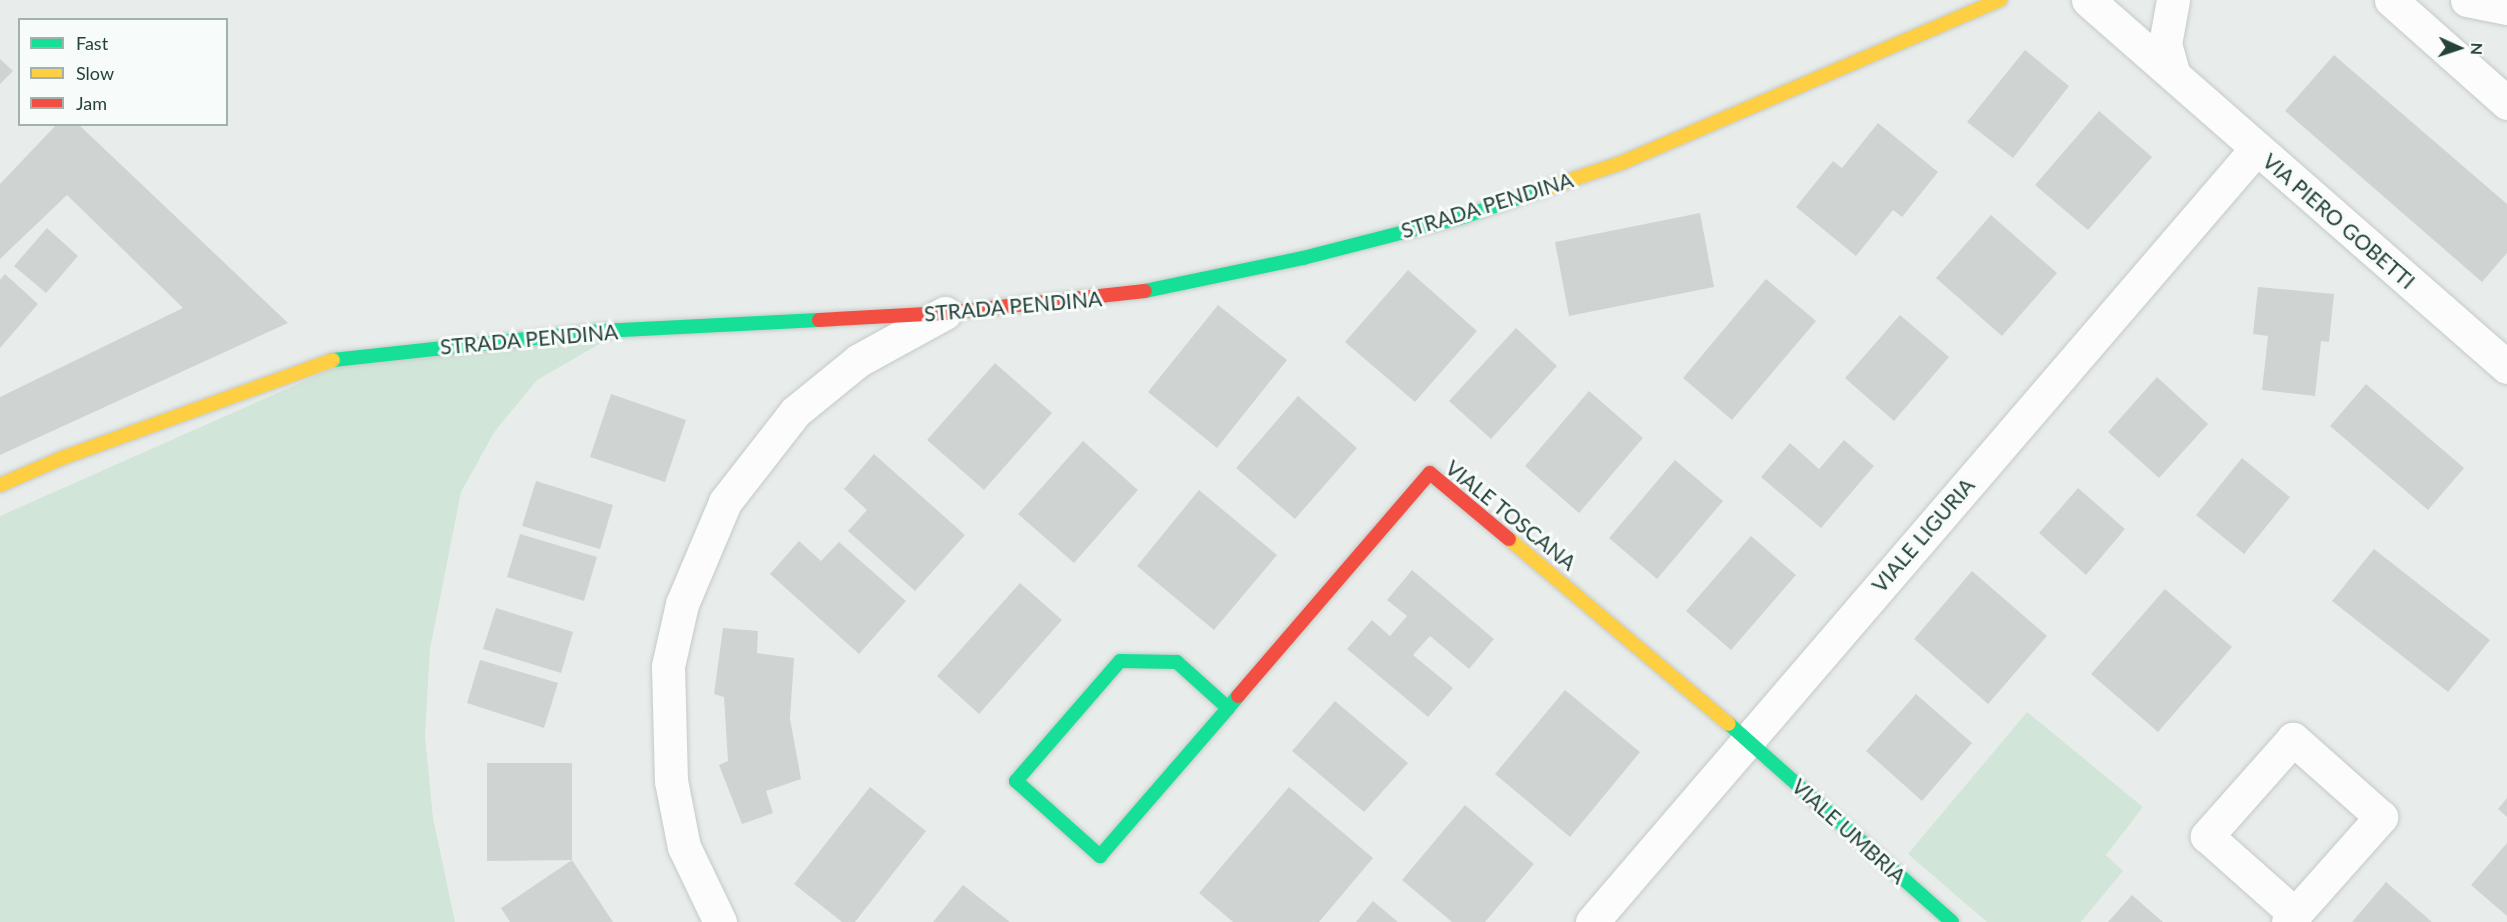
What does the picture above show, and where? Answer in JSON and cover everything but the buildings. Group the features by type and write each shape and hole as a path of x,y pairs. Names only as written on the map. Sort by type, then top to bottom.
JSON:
{"street":[{"name":"STRADA PENDINA","path":"0,485 62,458 345,356 602,331 945,313 1157,290 1466,216 1621,163 2000,0"},
{"name":"VIA PIERO GOBETTI","path":"2088,0 2173,72 2256,149 2507,367"},
{"path":"2173,0 2165,44 2173,72"},
{"path":"2391,0 2507,103"},
{"path":"2467,0 2507,8"},
{"name":"VIALE LIGURIA","path":"1592,922 2256,149"},
{"path":"720,922 684,847 671,781 668,666 682,604 698,561 725,502 795,412 859,360 945,313"},
{"name":"VIALE TOSCANA","path":"1228,708 1177,662 1120,661 1016,781 1100,856 1228,708 1430,473 1747,739"},
{"name":"VIALE UMBRIA","path":"1747,739 1952,922"},
{"path":"2293,739 2380,817 2291,918 2207,836 2293,739"}],"green space":[{"path":"603,342 537,380 495,431 461,492 430,649 425,736 433,818 455,922 0,922 0,516 354,359"},
{"path":"2027,712 2143,807 2106,855 2123,871 2081,922 1987,922 1908,854"}],"traffic: fast":[{"path":"1145,291 1303,258 1466,216 1544,189"},
{"path":"333,360 602,331 819,320"},
{"path":"1228,708 1177,662 1120,661 1016,781 1100,856 1228,708 1238,696"},
{"path":"1729,724 1952,922"}],"traffic: slow":[{"path":"1544,189 1621,163 2000,0"},
{"path":"0,485 62,458 333,360"},
{"path":"1509,539 1729,724"}],"traffic: jam":[{"path":"819,320 945,313 1145,291"},
{"path":"1238,696 1430,473 1509,539"}]}
